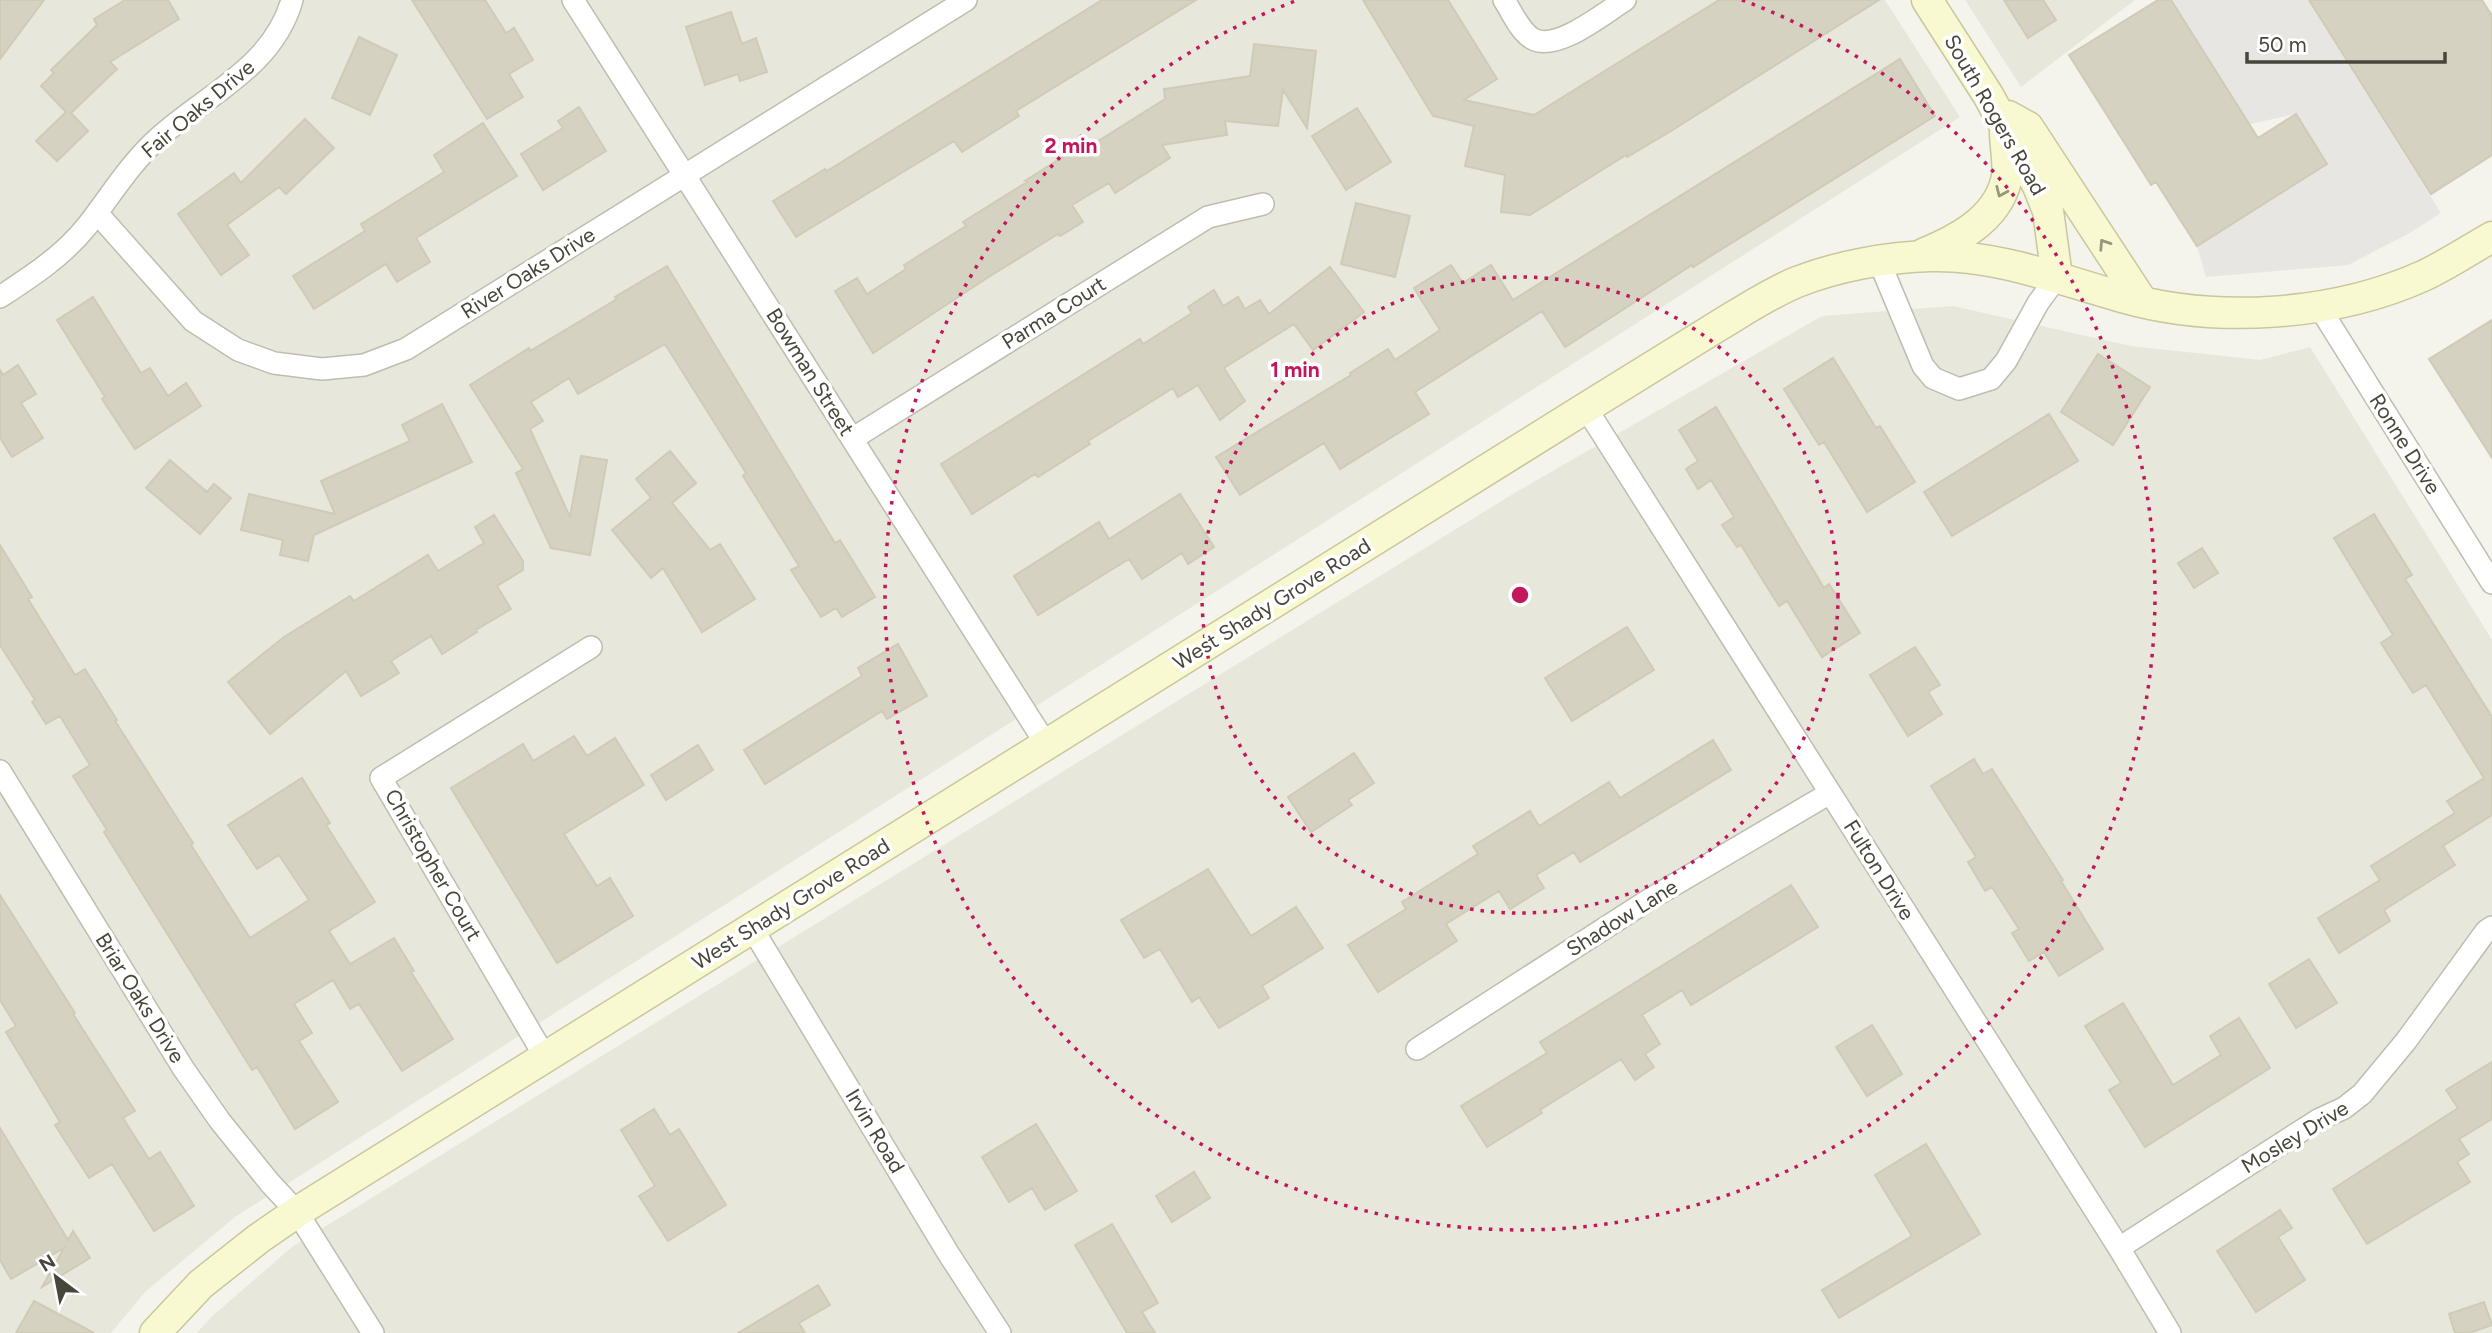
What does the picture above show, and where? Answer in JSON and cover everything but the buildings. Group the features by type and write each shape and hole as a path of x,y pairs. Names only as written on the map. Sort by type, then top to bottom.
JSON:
{"main road":[{"name":"South Rogers Road","path":"1927,0 2000,117 2038,186 2048,211 2057,277"},
{"path":"1916,257 1957,240 1997,203 2007,180 2000,117 2028,127 2142,301"},
{"name":"West Shady Grove Road","path":"155,1333 201,1284 297,1212 1586,408 1739,314 1795,283 1879,261 1933,256 2000,263 2126,298 2197,311 2260,313 2372,295 2424,275 2492,237"}],"street":[{"name":"Fair Oaks Drive","path":"0,296 43,269 67,247 153,143 252,66 274,40 292,0"},
{"name":"Bowman Street","path":"573,0 1046,744"},
{"path":"1504,0 1524,32 1543,43 1562,39 1625,0"},
{"name":"River Oaks Drive","path":"97,213 193,321 238,350 274,363 321,369 364,365 406,349 958,2"},
{"name":"Parma Court","path":"852,439 1208,217 1263,204"},
{"path":"1879,261 1923,366 1933,378 1959,389 1991,379 2006,361 2038,303 2057,277"},
{"name":"Ronne Drive","path":"2318,305 2492,583"},
{"name":"Fulton Drive","path":"1586,408 2119,1248 2170,1333"},
{"name":"Christopher Court","path":"545,1057 381,778 591,647"},
{"name":"Briar Oaks Drive","path":"0,771 183,1068 220,1121 297,1212 373,1333"},
{"name":"Shadow Lane","path":"1417,1049 1650,899 1830,793"},
{"name":"Mosley Drive","path":"2119,1248 2318,1119 2344,1108 2362,1094 2406,1041 2486,931 2492,927"},
{"name":"Irvin Road","path":"752,928 948,1253 1000,1333"}],"shaded area":[{"path":"0,0 1885,0 1960,117 235,1217 145,1292 111,1333 0,1333"},
{"path":"1965,0 2135,0 2021,87"},
{"path":"2164,0 2308,0 2441,213 2408,234 2348,265 2206,277 2197,246 2327,164 2296,114 2250,124"},
{"path":"1953,306 2131,346 2260,360 2310,347 2492,640 2492,1333 197,1333 210,1318 292,1247 1516,492 1822,316"}]}
